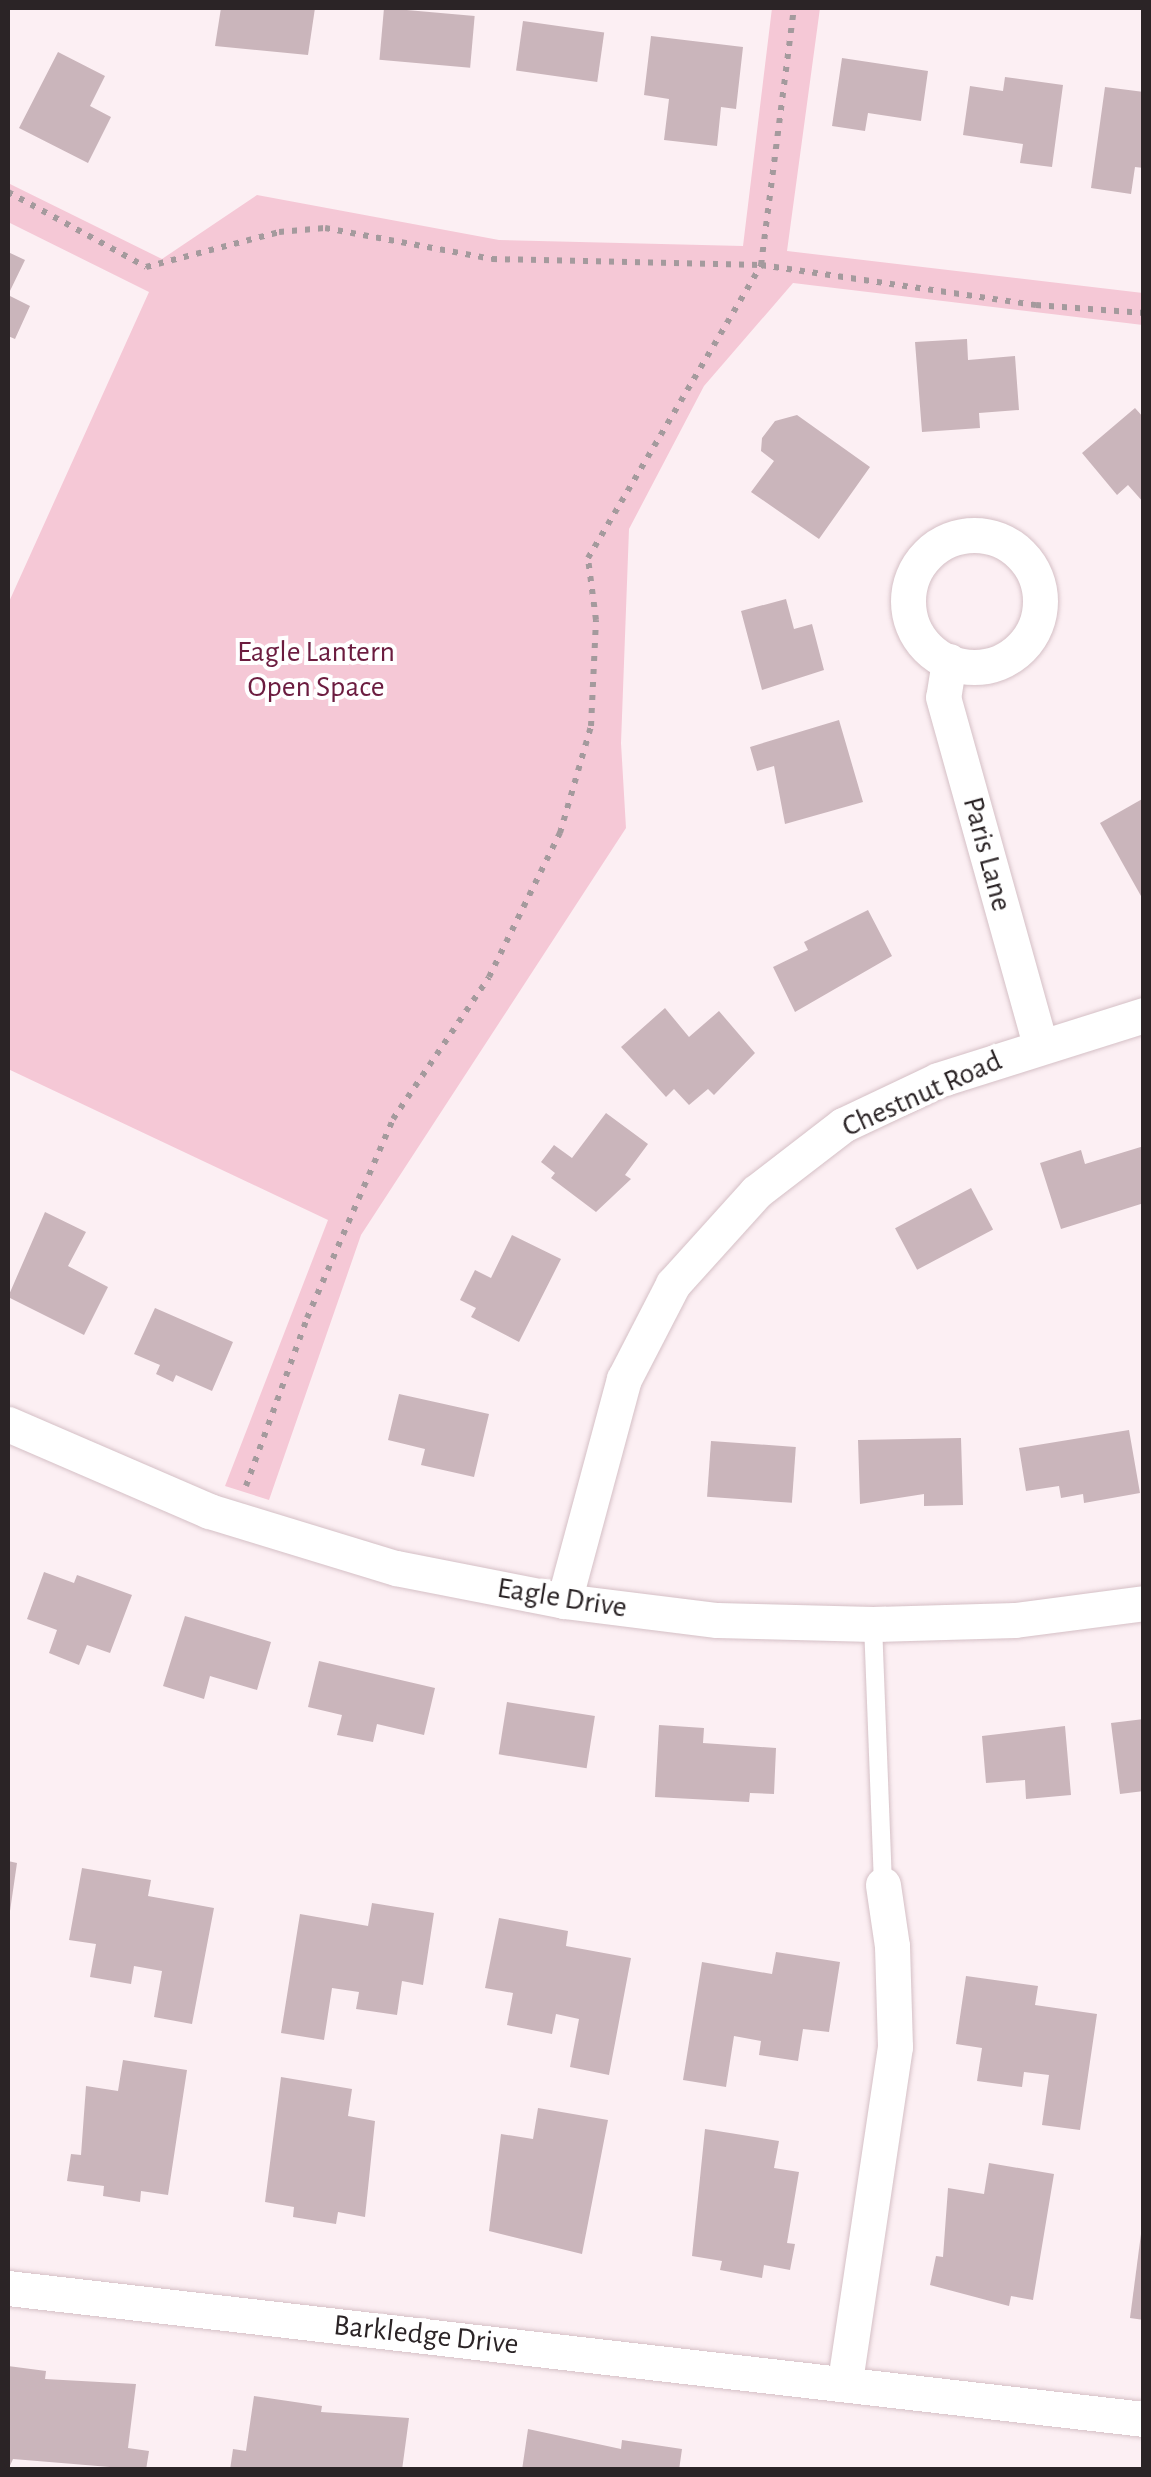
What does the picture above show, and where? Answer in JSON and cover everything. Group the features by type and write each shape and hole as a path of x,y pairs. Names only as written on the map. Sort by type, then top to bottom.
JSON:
{"street":[{"name":"Paris Lane","path":"948,661 944,696 1040,1045"},
{"name":"Chestnut Road","path":"564,1601 624,1379 673,1284 756,1192 843,1124 938,1080 1144,1015"},
{"name":"Eagle Drive","path":"8,1424 235,1518 396,1568 564,1601 717,1620 873,1624 1015,1620 1144,1603"},
{"path":"845,2382 895,2047 892,1946 883,1885"},
{"name":"Barkledge Drive","path":"8,2288 1144,2419"}],"lane":[{"path":"873,1624 883,1885"}],"path":[{"path":"235,1518 307,1318 393,1119 490,977 560,834 591,726 596,620 588,558 761,265 794,8"},
{"path":"8,192 146,268 279,232 325,228 492,259 761,265 1036,305 1144,313"}],"green space":[{"name":"Eagle Lantern Open Space","path":"772,8 820,8 787,251 1143,293 1143,325 793,283 704,386 629,529 621,743 626,828 361,1235 269,1500 225,1486 328,1220 8,1069 8,604 149,292 8,222 8,183 162,259 257,195 499,240 743,246"}],"building":[{"path":"221,8 315,8 308,55 215,46"},
{"path":"384,8 475,16 470,68 379,60"},
{"path":"523,21 604,32 597,82 516,71"},
{"path":"651,36 743,47 736,109 721,107 717,146 664,140 669,99 644,95"},
{"path":"58,52 105,76 90,106 111,117 88,163 19,128"},
{"path":"842,58 928,71 921,121 868,113 865,131 832,126"},
{"path":"1005,77 1063,85 1052,167 1020,163 1023,144 963,135 970,86 1003,91"},
{"path":"1105,87 1144,92 1144,168 1135,167 1131,194 1091,188"},
{"path":"8,252 25,260 8,295"},
{"path":"8,295 30,306 15,339 8,336"},
{"path":"967,339 968,360 1015,356 1019,410 979,413 980,428 922,432 915,342"},
{"path":"1135,408 1144,418 1144,503 1128,485 1117,495 1082,453"},
{"path":"797,415 870,467 819,539 751,492 774,461 761,451 762,438 775,421"},
{"path":"786,599 794,629 812,624 824,670 762,690 741,611"},
{"path":"839,720 863,802 785,824 774,766 757,771 750,747"},
{"path":"1144,798 1144,894 1141,896 1100,823"},
{"path":"868,910 892,956 795,1012 773,967 808,950 804,942"},
{"path":"665,1008 689,1037 719,1011 755,1053 714,1095 708,1089 689,1105 674,1089 666,1097 621,1047"},
{"path":"606,1113 648,1144 625,1175 631,1179 596,1212 551,1178 555,1173 541,1162 554,1145 572,1158"},
{"path":"1144,1146 1144,1203 1061,1229 1040,1163 1081,1150 1085,1164"},
{"path":"971,1188 993,1229 917,1270 895,1228"},
{"path":"45,1212 86,1232 68,1266 108,1287 84,1335 8,1297"},
{"path":"512,1235 561,1259 519,1342 471,1317 476,1308 460,1300 475,1270 491,1278"},
{"path":"155,1308 233,1342 212,1391 176,1375 173,1382 156,1374 160,1365 134,1354"},
{"path":"399,1394 489,1414 474,1477 421,1465 425,1449 388,1440"},
{"path":"1129,1430 1140,1493 1084,1503 1083,1494 1061,1498 1059,1486 1026,1491 1019,1448"},
{"path":"961,1438 963,1505 924,1506 924,1494 860,1504 858,1440"},
{"path":"711,1441 796,1447 792,1503 707,1497"},
{"path":"44,1572 74,1583 77,1575 132,1595 110,1653 87,1645 79,1665 49,1653 57,1630 27,1619"},
{"path":"185,1616 271,1642 257,1690 210,1676 204,1699 163,1686"},
{"path":"319,1661 435,1688 424,1735 377,1724 373,1742 337,1735 342,1715 308,1707"},
{"path":"507,1702 595,1716 587,1768 499,1754"},
{"path":"1144,1719 1144,1791 1120,1794 1111,1723"},
{"path":"659,1725 704,1728 703,1743 776,1748 774,1794 750,1793 749,1802 655,1797"},
{"path":"1065,1726 1071,1795 1026,1799 1025,1780 986,1783 982,1736"},
{"path":"8,1861 17,1863 10,1911 8,1911"},
{"path":"82,1868 151,1880 148,1896 214,1908 192,2024 154,2017 162,1971 134,1966 131,1984 90,1977 96,1944 69,1940"},
{"path":"372,1903 434,1913 423,1985 402,1981 397,2015 356,2009 359,1992 332,1988 324,2040 281,2033 300,1914 368,1926"},
{"path":"499,1918 568,1931 566,1946 631,1958 609,2075 570,2067 579,2019 556,2014 552,2034 507,2025 513,1993 485,1988"},
{"path":"776,1952 840,1962 829,2032 803,2029 798,2061 759,2055 761,2041 734,2036 726,2087 683,2080 702,1962 772,1974"},
{"path":"966,1976 1038,1986 1035,2005 1097,2014 1080,2130 1042,2125 1049,2075 1024,2072 1022,2087 977,2081 982,2048 956,2044"},
{"path":"123,2060 187,2070 168,2195 141,2191 140,2202 103,2196 104,2186 67,2181 71,2154 81,2155 86,2086 118,2091"},
{"path":"281,2077 352,2089 348,2116 375,2121 365,2217 338,2212 336,2224 293,2217 294,2207 265,2202"},
{"path":"538,2108 608,2120 582,2254 489,2231 501,2134 533,2139"},
{"path":"705,2129 779,2141 774,2168 799,2172 787,2243 795,2244 790,2270 764,2265 762,2278 720,2270 722,2261 692,2256"},
{"path":"989,2163 1054,2174 1033,2300 1011,2296 1009,2306 930,2285 936,2256 943,2257 948,2188 984,2194"},
{"path":"1144,2234 1144,2320 1130,2318"},
{"path":"8,2366 46,2371 45,2379 136,2384 128,2448 149,2451 146,2470 13,2459 8,2470"},
{"path":"254,2396 322,2406 321,2412 409,2418 402,2470 230,2470 233,2449 246,2451"},
{"path":"528,2429 621,2449 622,2440 682,2449 679,2470 522,2470"}]}
